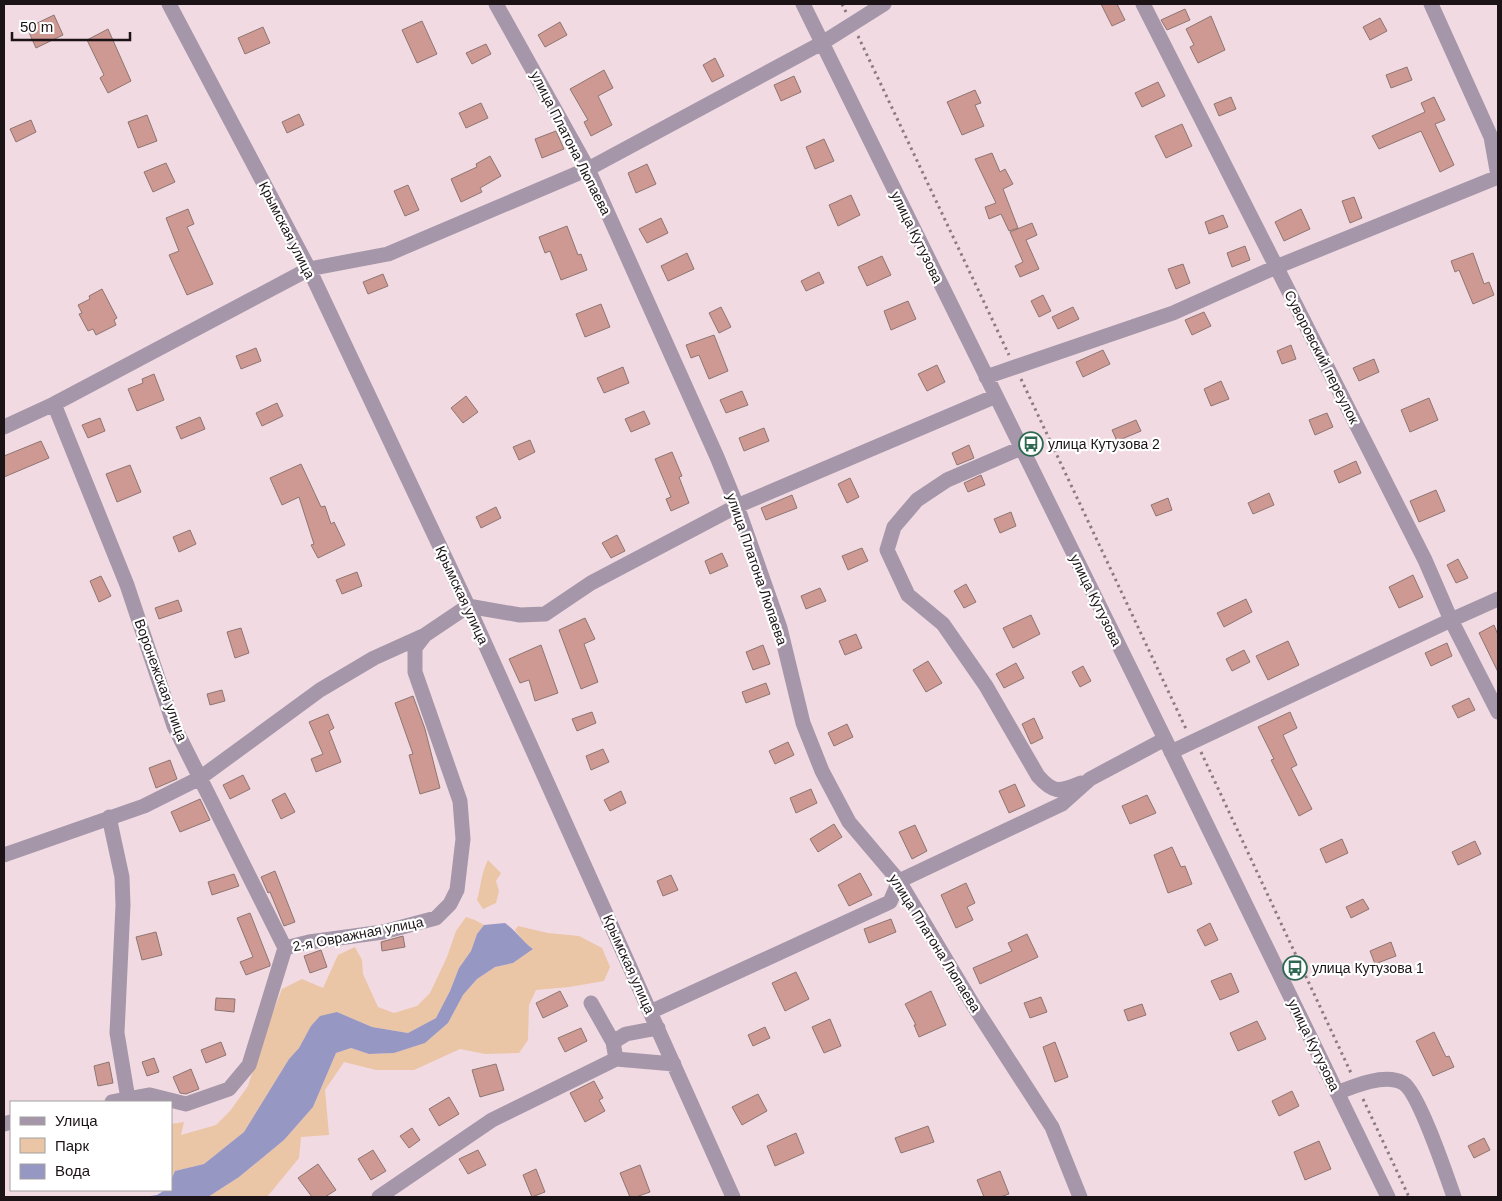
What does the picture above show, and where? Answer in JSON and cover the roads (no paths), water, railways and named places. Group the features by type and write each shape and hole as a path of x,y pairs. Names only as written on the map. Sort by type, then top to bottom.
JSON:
{"street":[{"name":"Крымская улица","path":"169,4 309,270 468,606 733,1197"},
{"name":"улица Платона Люпаева","path":"496,4 588,169 737,506 780,628 803,723 822,771 849,822 900,881 972,1003 1052,1127 1080,1197"},
{"name":"улица Кутузова","path":"803,4 1388,1197"},
{"path":"4,427 54,404 309,270 388,254 588,169 822,43 884,4"},
{"name":"Суворовский переулок","path":"1143,4 1425,560 1450,620 1498,712"},
{"path":"986,377 1173,312 1276,267 1498,176 1491,137 1430,4"},
{"path":"4,855 144,806 200,778 320,690 374,658 425,635 468,606 520,615 545,614 591,583 737,506 996,396"},
{"name":"Воронежская улица","path":"54,404 127,585 174,726 285,948"},
{"path":"1022,448 948,480 917,500 894,527 887,550 908,594 943,624 986,686 1038,776 1048,787 1062,790 1168,745 1192,742 1498,599"},
{"name":"2-я Овражная улица","path":"117,1101 150,1095 186,1104 229,1089 250,1065 285,948 309,942 383,932 436,918 450,904 457,890 463,839 460,801 415,672 415,648 425,635"},
{"path":"650,1012 890,902 900,881 1062,804 1090,779"},
{"path":"110,817 122,876 123,905 117,1033 128,1099"},
{"path":"591,1003 613,1042 616,1059"},
{"path":"613,1042 626,1034 658,1028"},
{"path":"379,1197 492,1120 616,1059 674,1064"},
{"path":"1337,1093 1357,1085 1384,1079 1403,1082 1413,1092 1454,1197"}],"water":[{"path":"505,923 533,949 513,963 495,967 477,979 463,995 448,1023 425,1043 394,1053 369,1054 351,1048 336,1053 313,1107 284,1140 239,1177 208,1197 144,1197 157,1195 163,1191 172,1191 172,1178 175,1171 204,1164 244,1132 289,1059 299,1048 311,1026 320,1016 337,1012 372,1027 408,1033 436,1018 459,968 471,951 477,934 484,925"}],"place":[{"name":"улица Кутузова 2","path":"1031,444"},
{"name":"улица Кутузова 1","path":"1295,968"}]}
